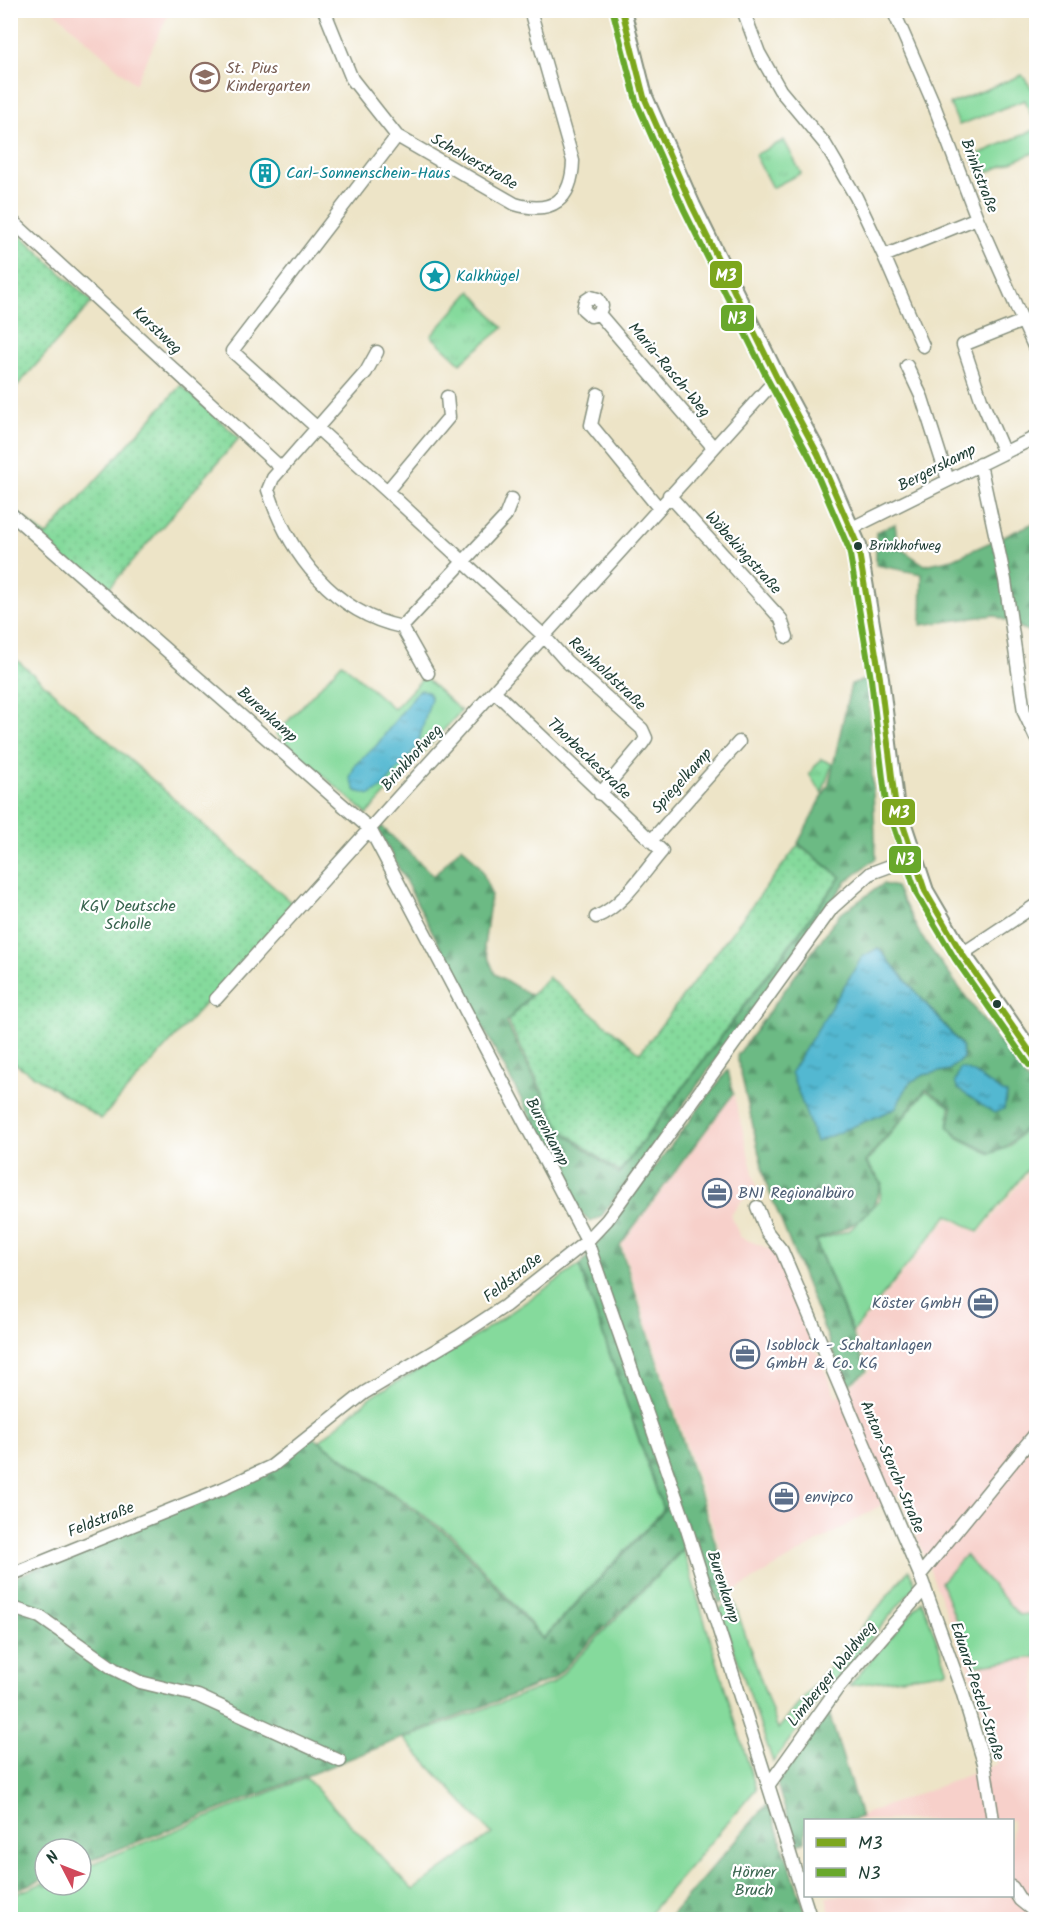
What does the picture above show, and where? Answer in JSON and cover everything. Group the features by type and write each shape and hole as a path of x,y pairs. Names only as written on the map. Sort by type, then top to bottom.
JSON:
{"street":[{"path":"324,10 352,79 397,136"},
{"name":"Schelverstraße","path":"397,136 515,204 535,210 560,199 572,182 573,161 530,10"},
{"path":"622,10 644,97 705,237 818,454 852,528 862,564 895,801 912,858 925,891 962,954 1036,1060"},
{"path":"743,10 759,53 780,90 825,144 856,197 923,346"},
{"name":"Brinkstraße","path":"893,10 932,100 977,218 1036,351"},
{"name":"Reinholdstraße","path":"397,136 232,351 387,490 544,636 566,661 642,729 646,738 600,794"},
{"path":"884,256 977,218"},
{"name":"Karstweg","path":"10,219 281,468"},
{"name":"Maria-Rasch-Weg","path":"599,314 713,447"},
{"path":"1004,453 981,399 963,345 1023,321"},
{"path":"377,352 366,372 281,468 268,490 294,544 314,574 352,609 381,623 402,627 428,673"},
{"path":"907,366 921,398 948,480"},
{"name":"Brinkhofweg","path":"216,999 658,507 777,378"},
{"path":"598,394 591,425 658,507"},
{"path":"387,490 448,417 447,397"},
{"name":"Bergerskamp","path":"852,528 1036,437"},
{"path":"980,464 1005,580 1024,712 1036,738"},
{"name":"Wöbekingstraße","path":"669,495 781,619 787,637"},
{"path":"402,627 505,517 512,499"},
{"name":"Burenkamp","path":"10,513 370,829 587,1241 681,1509 770,1783 804,1897"},
{"name":"Thorbeckestraße","path":"494,691 662,851 618,901 596,917"},
{"name":"Spiegelkamp","path":"651,841 739,742"},
{"name":"Feldstraße","path":"10,1575 222,1489 272,1466 364,1393 505,1306 587,1241 607,1220 832,908 871,873 912,858"},
{"path":"962,954 1036,905"},
{"name":"Anton-Storch-Straße","path":"757,1207 767,1232 782,1251 920,1575 1036,1433"},
{"name":"Eduard-Pestel-Straße","path":"920,1575 963,1691 984,1762 993,1819"},
{"name":"Limberger Waldweg","path":"770,1783 837,1689 925,1588"},
{"path":"10,1607 40,1617 114,1669 140,1682 198,1696 340,1761"},
{"path":"1014,1890 1020,1900 1036,1913"},
{"name":"Burenkamp","path":"804,1897 811,1920"}],"shaded area":[{"path":"54,11 170,11 135,84"},
{"path":"734,1095 758,1194 742,1200 731,1215 740,1237 774,1251 836,1397 870,1371 854,1333 948,1218 979,1234 1036,1163 1036,1919 831,1919 826,1897 1014,1897 1014,1819 851,1819 998,1764 974,1683 900,1494 734,1591 622,1245"}],"green space":[{"path":"1022,75 1036,94 1036,128 1025,100 959,125 950,104"},
{"path":"1036,129 1036,152 980,175 972,157"},
{"path":"784,140 801,173 772,188 755,155"},
{"path":"11,226 92,302 11,393"},
{"path":"471,291 503,328 460,363 431,336"},
{"path":"181,385 239,438 104,594 11,514 10,507 46,536"},
{"path":"1036,522 1036,635 994,615 921,625 922,574 876,565 876,532 895,524 898,547 925,565 953,559"},
{"name":"KGV Deutsche Scholle","path":"10,654 294,905 101,1119 11,1061"},
{"path":"342,663 394,709 424,677 461,711 367,814 276,734"},
{"path":"868,679 876,858 846,882 601,1217 591,1221 582,1214 378,829 381,826 434,876 462,846 481,868 491,894 484,947 495,974 530,995 506,1022 560,1130 619,1174 841,877 798,843 829,784 851,684"},
{"path":"821,759 832,764 822,793 809,774"},
{"path":"798,845 840,877 619,1172 561,1129 508,1021 548,977 640,1053"},
{"path":"883,884 896,887 921,936 1036,1092 1036,1126 1032,1121 1007,1146 991,1153 959,1137 949,1127 952,1107 926,1089 865,1162 881,1184 872,1206 857,1221 847,1227 815,1240 867,1371 847,1386 766,1183 737,1056 839,915","holes":["878,948 962,1045 963,1058 949,1070 924,1075 910,1082 894,1109"]},
{"path":"728,1070 733,1094 620,1245 732,1595 719,1603 695,1536 553,1679 93,1859 93,1837 33,1837 33,1883 11,1892 11,1579 262,1468 310,1435 456,1541 543,1640 664,1511 580,1266"},
{"path":"926,1091 950,1107 948,1127 958,1138 990,1154 1009,1147 1032,1122 1036,1127 1036,1159 978,1232 948,1215 853,1332 816,1241 850,1230 880,1200 882,1183 867,1162"},
{"path":"579,1266 663,1510 543,1638 457,1539 320,1441 370,1397 464,1344"},
{"path":"683,1550 756,1789 645,1919 11,1919 11,1896 33,1887 33,1897 93,1897 93,1863 306,1778 413,1890 492,1834 404,1739 553,1683"},
{"path":"965,1555 1019,1615 1036,1613 1036,1657 974,1666 941,1582"},
{"path":"909,1570 916,1585 827,1690 773,1762 720,1609 734,1602 778,1729"},
{"path":"922,1601 948,1671 849,1686"},
{"path":"829,1713 861,1817 804,1819 804,1841 796,1845 777,1784"},
{"name":"Hörner Bruch","path":"768,1803 808,1919 668,1919"}],"water":[{"path":"418,691 428,692 431,698 417,747 382,788 370,795 356,791 350,778 355,765 376,746"},
{"path":"878,948 962,1046 963,1058 949,1070 924,1075 910,1082 895,1109 816,1142 791,1072 862,957"},
{"path":"960,1068 972,1072 1007,1094 1004,1109 994,1113 958,1089 955,1082"}],"transit line":[{"name":"M3","path":"622,10 644,97 692,206 777,378 818,454 858,546 880,678 895,801 925,891 962,954 1036,1060"},
{"name":"N3","path":"613,12 636,101 684,210 769,382 810,458 849,549 871,679 886,803 917,895 955,959 1029,1065"}],"place":[{"name":"St. Pius Kindergarten","path":"205,77"},
{"name":"Carl-Sonnenschein-Haus","path":"265,173"},
{"name":"Kalkhügel","path":"435,276"},
{"name":"Brinkhofweg","path":"858,546"},
{"name":"BNI Regionalbüro","path":"717,1193"},
{"name":"Köster GmbH","path":"983,1303"},
{"name":"Isoblock - Schaltanlagen GmbH & Co. KG","path":"745,1354"},
{"name":"envipco","path":"784,1497"}]}
